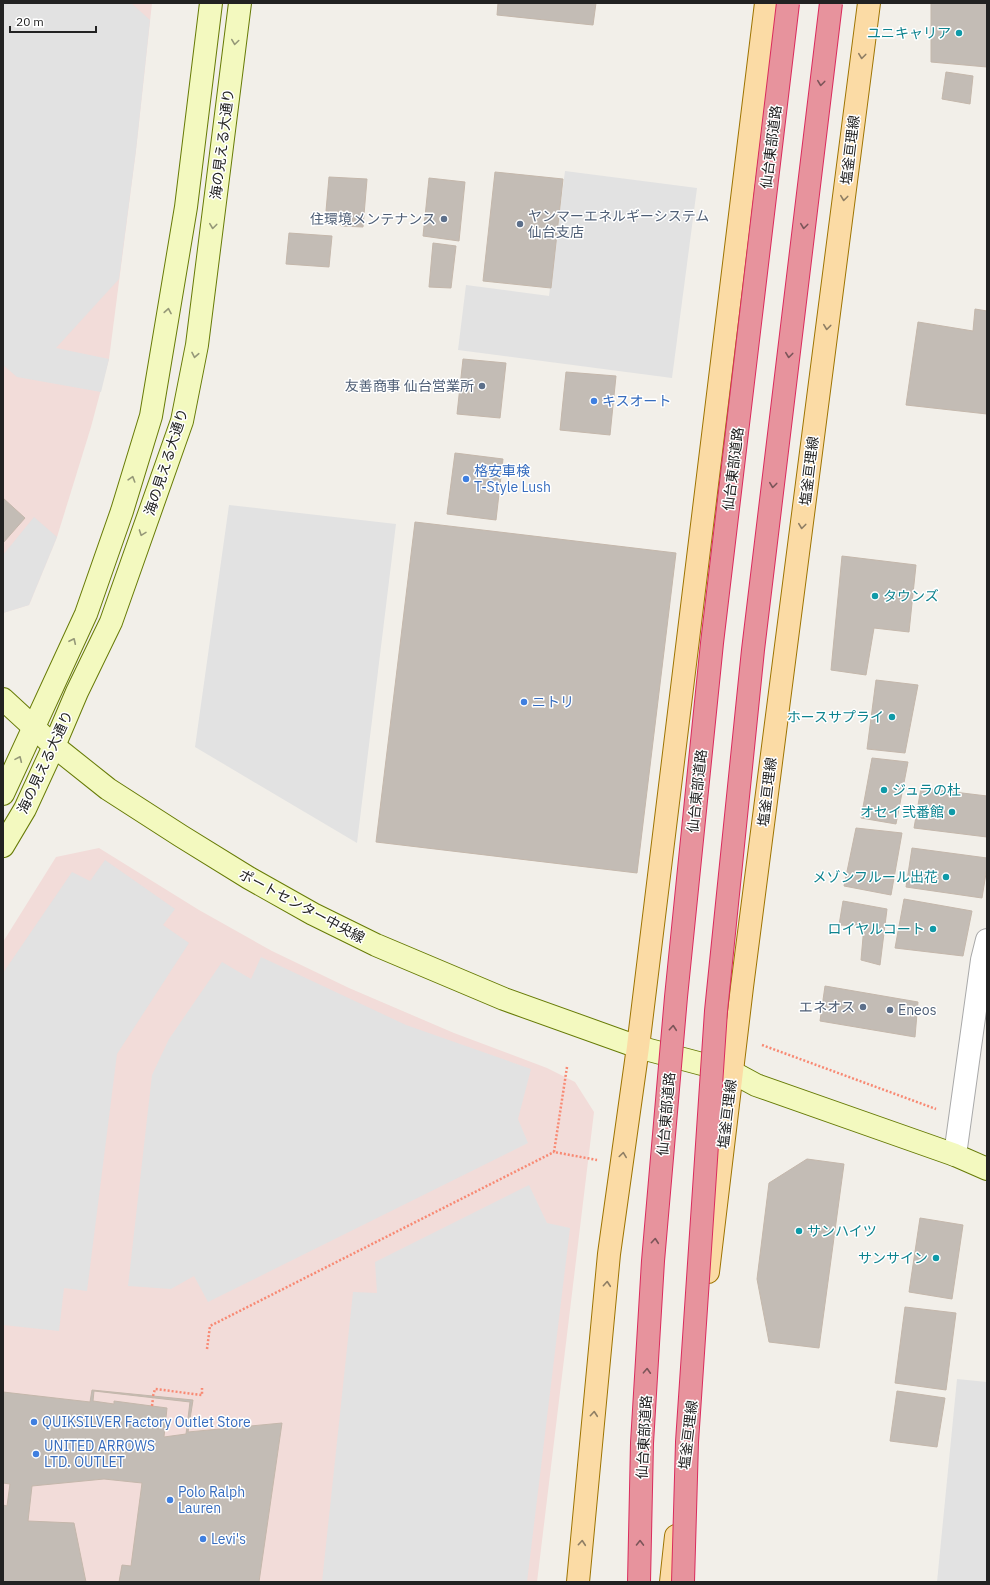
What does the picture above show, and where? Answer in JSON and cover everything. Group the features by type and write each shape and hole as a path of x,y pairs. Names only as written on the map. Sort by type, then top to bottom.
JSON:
{"highway":[{"name":"仙台東部道路","path":"639,1582 642,1443 652,1285 676,997 712,643 788,3"},
{"path":"683,1582 687,1442 716,1011 753,650 831,3"}],"main road":[{"path":"578,1582 609,1254 638,1047 766,3"},
{"name":"塩釜亘理線","path":"670,1582 732,1072 869,3"}],"street":[{"path":"3,794 86,614 122,511 151,416 186,207 211,3"},
{"name":"海の見える大通り","path":"3,846 25,810 77,692 110,622 182,421 198,338 240,3"},
{"name":"ポートセンター中央線","path":"3,699 54,746 108,789 249,878 313,914 376,945 504,999 638,1047 732,1072 756,1085 955,1155 987,1169"},
{"path":"955,1155 982,960 987,940"}],"path":[{"path":"762,1045 960,1118"},
{"path":"554,1152 568,1067"},
{"path":"207,1349 210,1326 554,1152 597,1160"},
{"path":"152,1406 154,1389 202,1395 202,1388"}],"shaded area":[{"path":"3,3 152,3 136,150 109,359 91,427 57,537 29,605 3,613"},
{"path":"3,3 131,3 150,20 136,150 119,279 56,348 109,359 101,392 17,377 3,365"},
{"path":"565,171 697,188 672,378 458,350 466,285 549,296"},
{"path":"229,505 396,524 357,843 195,747"},
{"path":"34,517 57,537 29,605 3,613 3,555"},
{"path":"99,848 199,910 272,951 349,988 454,1033 547,1068 575,1082 594,1112 537,1582 3,1582 3,942 56,857"},
{"path":"105,860 175,909 163,925 189,943 117,1054 87,1291 64,1288 59,1331 3,1325 3,973 72,872 90,881"},
{"path":"261,957 406,1025 531,1069 518,1119 528,1143 208,1302 194,1276 171,1289 128,1286 152,1075 169,1039 222,962 251,979"},
{"path":"529,1185 547,1223 570,1228 527,1582 322,1582 353,1292 377,1293 375,1262"},
{"path":"957,1379 987,1382 987,1582 937,1582"}],"building":[{"path":"498,3 596,3 593,25 497,15"},
{"name":"ユニキャリア","path":"931,3 987,3 987,67 931,62"},
{"path":"946,72 973,76 970,104 942,99"},
{"path":"495,172 563,179 551,288 483,281"},
{"path":"329,177 367,179 363,227 341,226 342,212 326,211"},
{"path":"429,178 465,182 459,241 423,236"},
{"path":"289,233 332,236 329,267 286,264"},
{"path":"433,243 456,246 451,288 429,287"},
{"path":"975,309 987,311 987,414 906,405 918,322 973,331"},
{"path":"463,359 506,363 500,418 457,414"},
{"path":"566,372 616,376 610,435 560,430"},
{"path":"455,453 503,459 496,520 447,514"},
{"path":"3,498 25,518 3,543"},
{"path":"415,522 676,553 637,873 376,842"},
{"name":"タウンズ","path":"842,556 916,565 909,632 874,628 866,675 831,670"},
{"name":"ホースサプライ","path":"876,680 918,685 905,753 867,749"},
{"name":"ジュラの杜","path":"872,758 908,762 896,824 861,818"},
{"name":"オセイ弐番館","path":"921,788 987,796 987,837 914,828"},
{"path":"856,828 902,833 891,895 844,886"},
{"name":"メゾンフルール出花","path":"912,848 987,858 982,898 906,887"},
{"name":"ロイヤルコート","path":"904,899 972,911 963,956 895,948"},
{"path":"843,901 887,909 880,965 861,960 864,926 839,925"},
{"path":"825,986 918,1002 915,1037 820,1021"},
{"name":"サンハイツ","path":"807,1159 844,1164 819,1348 769,1342 757,1279 769,1183"},
{"name":"サンサイン","path":"920,1218 963,1225 952,1299 909,1292"},
{"path":"905,1307 956,1313 946,1390 895,1383"},
{"path":"92,1390 193,1400 188,1432 282,1423 259,1582 119,1582 122,1565 131,1566 142,1483 104,1479 32,1486 28,1521 74,1523 86,1582 3,1582 3,1505 7,1506 10,1484 3,1483 3,1392 90,1402","holes":["94,1391 190,1402 186,1434 164,1437 167,1408 114,1401 114,1404 93,1401"]},
{"path":"897,1391 945,1398 937,1447 890,1441"}],"place":[{"name":"ユニキャリア","path":"959,33"},
{"name":"住環境メンテナンス","path":"444,219"},
{"name":"ヤンマーエネルギーシステム 仙台支店","path":"520,224"},
{"name":"友善商事 仙台営業所","path":"482,386"},
{"name":"キスオート","path":"594,401"},
{"name":"格安車検 T-Style Lush","path":"466,479"},
{"name":"タウンズ","path":"875,596"},
{"name":"ニトリ","path":"524,702"},
{"name":"ホースサプライ","path":"892,717"},
{"name":"ジュラの杜","path":"884,790"},
{"name":"オセイ弐番館","path":"952,812"},
{"name":"メゾンフルール出花","path":"946,877"},
{"name":"ロイヤルコート","path":"933,929"},
{"name":"エネオス","path":"863,1007"},
{"name":"Eneos","path":"890,1010"},
{"name":"サンハイツ","path":"799,1231"},
{"name":"サンサイン","path":"936,1258"},
{"name":"QUIKSILVER Factory Outlet Store","path":"34,1422"},
{"name":"UNITED ARROWS LTD. OUTLET","path":"36,1454"},
{"name":"Polo Ralph Lauren","path":"170,1500"},
{"name":"Levi's","path":"203,1539"}]}
